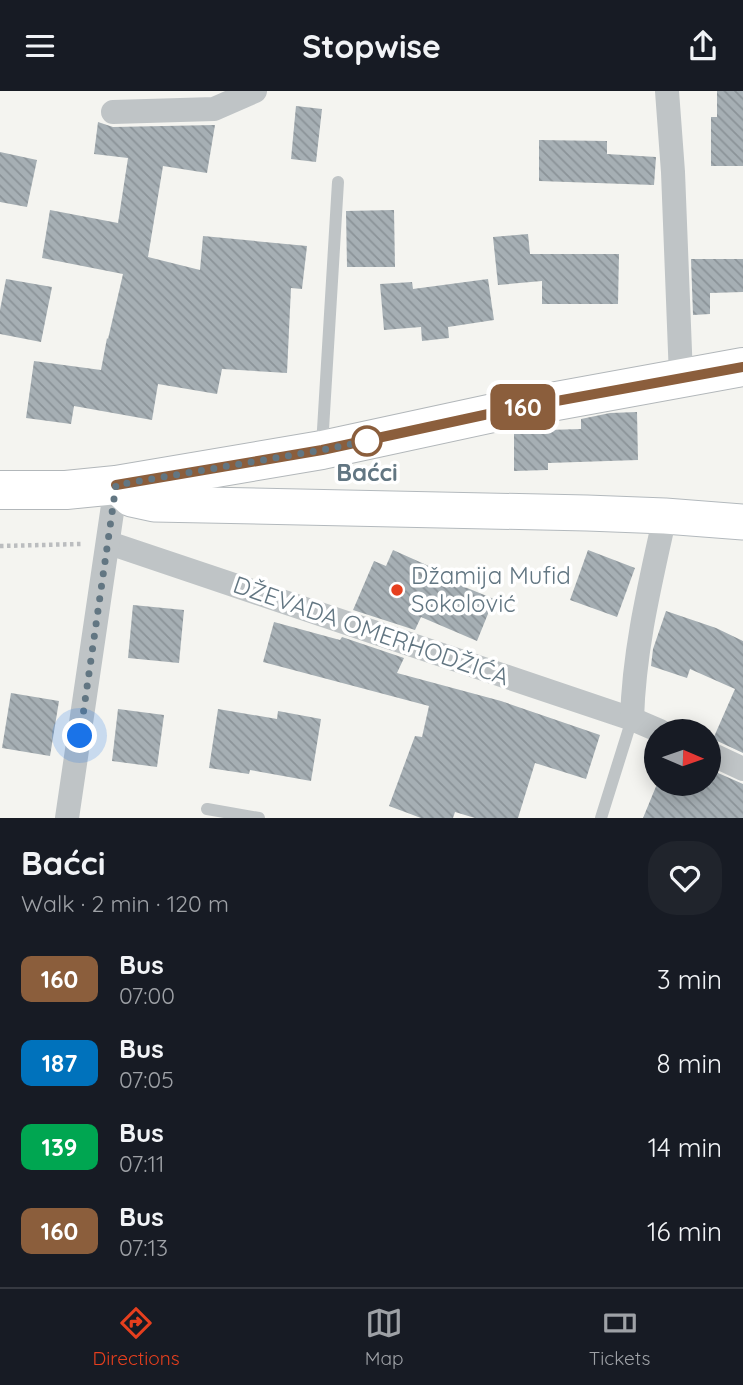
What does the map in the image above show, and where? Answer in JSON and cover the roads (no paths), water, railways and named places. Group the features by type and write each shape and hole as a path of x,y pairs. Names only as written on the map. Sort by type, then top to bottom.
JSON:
{"main road":[{"path":"0,490 66,490 116,485 322,450 507,410 743,367"},
{"path":"116,485 131,499 154,504 665,516 743,522"}],"street":[{"path":"113,112 214,109 255,91"},
{"path":"667,91 681,377"},
{"path":"67,818 116,485"},
{"path":"632,719 633,682 640,627 665,516"},
{"name":"DŽEVADA OMERHODŽIĆA","path":"109,543 644,724"},
{"path":"721,759 743,769"}],"lane":[{"path":"322,450 338,182"},
{"path":"601,818 632,719"},
{"path":"207,809 259,818"}],"place":[{"name":"Baćci","path":"367,441"},
{"name":"Džamija Mufid Sokolović","path":"397,590"}]}
